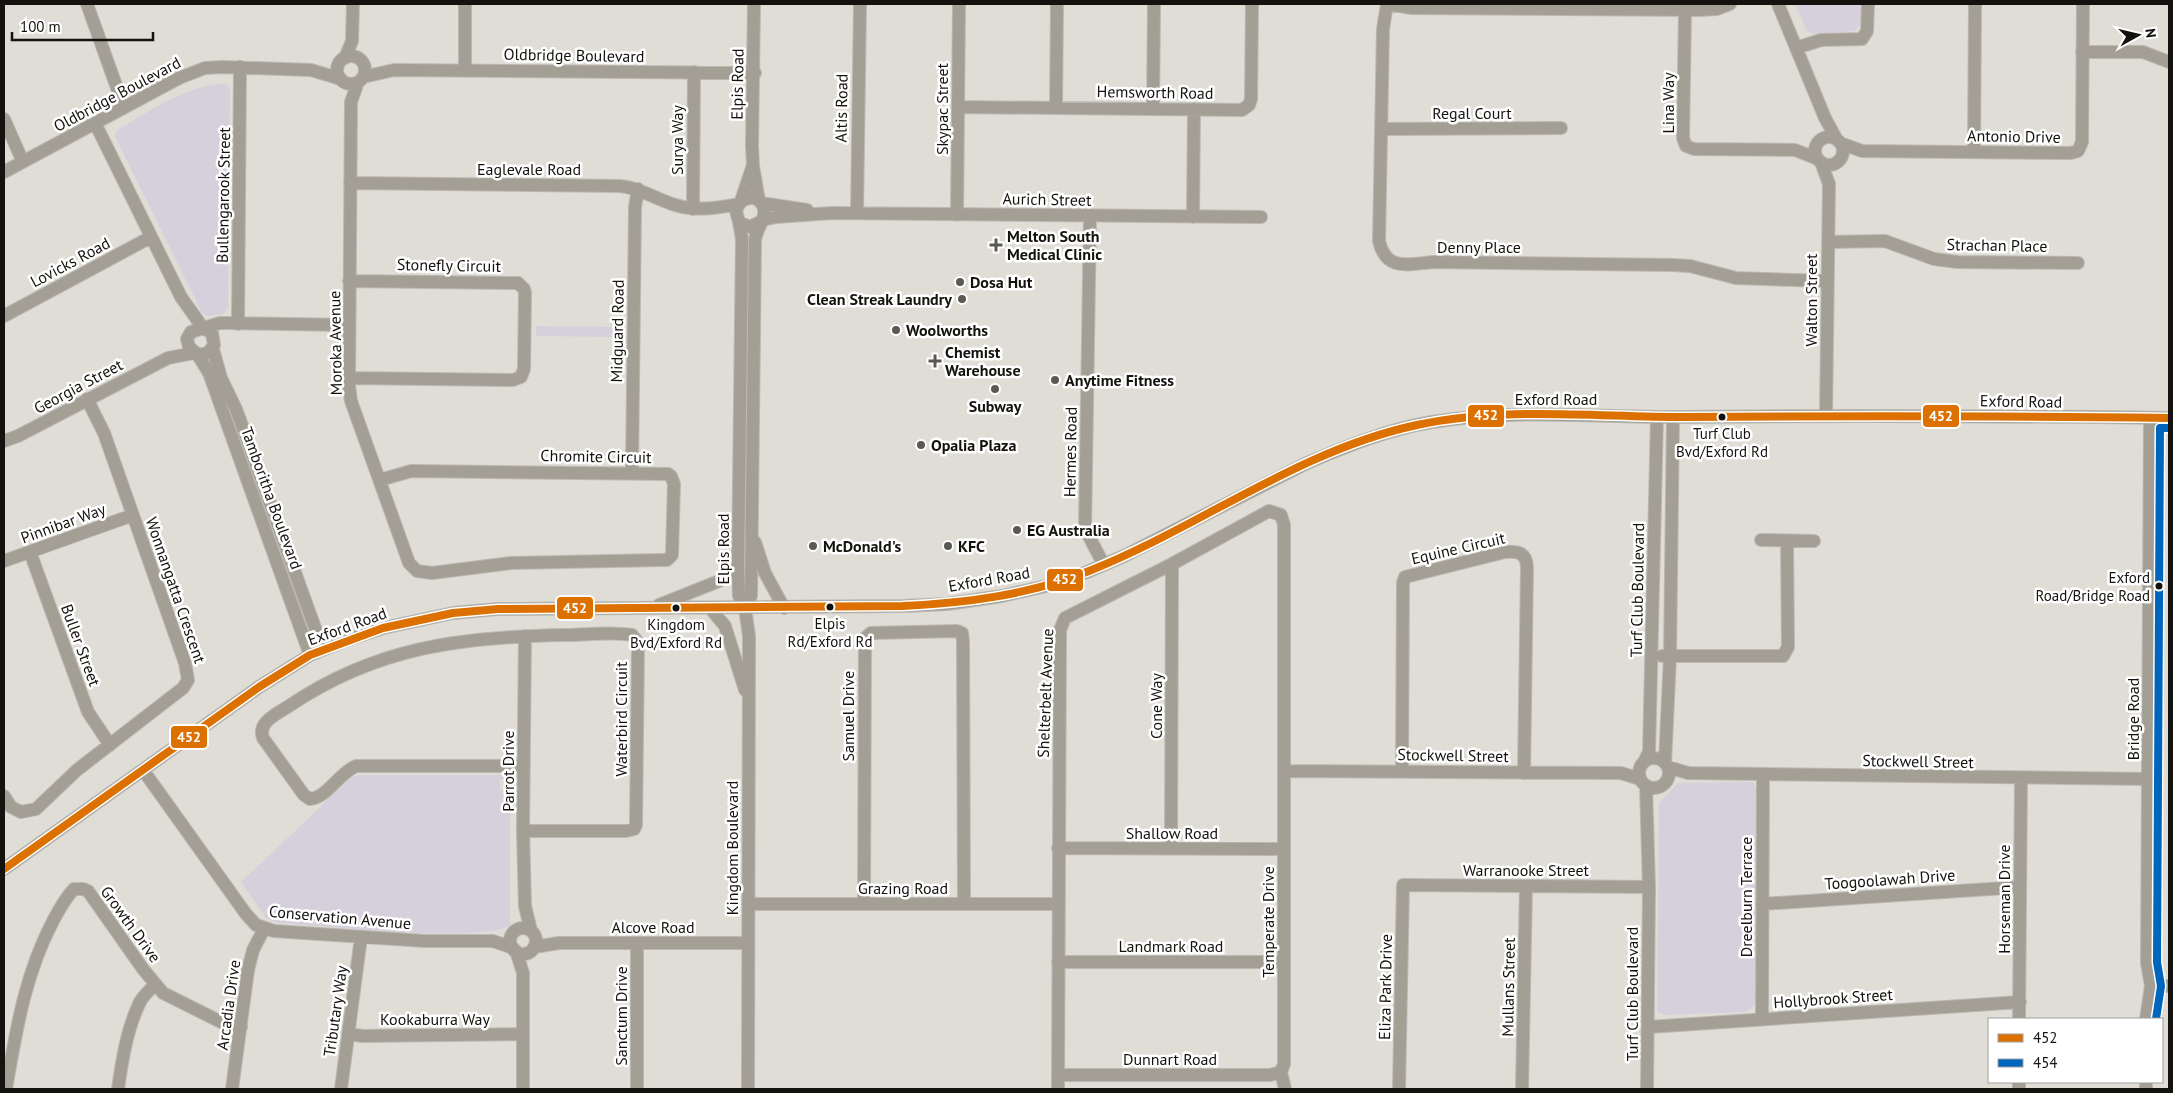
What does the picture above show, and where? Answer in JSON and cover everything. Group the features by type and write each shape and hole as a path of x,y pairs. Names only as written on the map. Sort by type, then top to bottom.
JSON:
{"street":[{"path":"87,4 117,88 127,106"},
{"path":"352,41 338,72 343,81 352,84 360,80 365,70 352,41 353,4"},
{"path":"464,70 465,4"},
{"name":"Elpis Road","path":"754,4 753,166 760,202"},
{"name":"Altis Road","path":"857,213 860,4"},
{"name":"Skypac Street","path":"957,215 959,4"},
{"path":"1056,108 1057,4"},
{"path":"1153,109 1154,4"},
{"name":"Hemsworth Road","path":"958,107 1242,110 1249,105 1252,4"},
{"path":"1387,4 1421,6 1620,7 1685,10 1714,9 1730,4"},
{"name":"Denny Place","path":"1387,4 1383,29 1379,241 1385,256 1396,264 1433,262 1672,264 1690,266 1736,278 1827,280"},
{"path":"1778,4 1825,118 1842,151 1838,160 1828,164 1819,160 1815,151 1825,118"},
{"path":"1796,48 1820,40 1862,39 1868,31 1868,4"},
{"path":"1974,152 1975,4"},
{"name":"Antonio Drive","path":"1838,160 1862,151 2071,153 2078,151 2082,142 2083,4"},
{"name":"Lina Way","path":"1685,10 1684,138 1686,146 1694,149 1795,150 1819,141"},
{"path":"2082,52 2143,52 2156,55 2169,62"},
{"path":"342,60 353,56 360,60"},
{"name":"Oldbridge Boulevard","path":"311,70 342,60"},
{"name":"Oldbridge Boulevard","path":"360,60 394,70 754,73"},
{"name":"Oldbridge Boulevard","path":"4,172 191,72 214,67 311,70 343,81"},
{"name":"Bullengarook Street","path":"238,324 240,67"},
{"name":"Oldbridge Boulevard","path":"360,80 394,70"},
{"name":"Surya Way","path":"694,72 698,209"},
{"name":"Moroka Avenue","path":"360,80 351,102 349,378 352,401 409,563 417,571"},
{"name":"Moroka Avenue","path":"343,81 351,102"},
{"path":"1193,217 1194,109"},
{"path":"4,119 23,162"},
{"name":"Tamboritha Boulevard","path":"95,123 181,297 203,328 212,333 220,378 236,409 323,650"},
{"name":"Regal Court","path":"1382,129 1561,128"},
{"path":"1819,141 1829,137 1838,141"},
{"name":"Antonio Drive","path":"1838,141 1862,151"},
{"name":"Lina Way","path":"1795,150 1819,160"},
{"name":"Walton Street","path":"1819,160 1829,184"},
{"name":"Walton Street","path":"1826,415 1829,184 1838,160"},
{"name":"Elpis Road","path":"740,202 753,166"},
{"name":"Eaglevale Road","path":"350,183 611,186 638,189 674,205 698,209 738,220"},
{"name":"Midguard Road","path":"632,473 635,207 638,189"},
{"path":"748,198 760,202 764,212 761,221 750,226 738,220 736,211 740,202 748,198"},
{"name":"Eaglevale Road","path":"698,209 740,202"},
{"name":"Aurich Street","path":"760,202 832,213"},
{"name":"Aurich Street","path":"761,221 832,213 1261,217"},
{"name":"Hermes Road","path":"1090,216 1085,529 1104,565"},
{"name":"Elpis Road","path":"738,220 742,239 738,567 739,596 745,608"},
{"name":"Elpis Road","path":"745,608 751,596 755,240 761,221"},
{"name":"Lovicks Road","path":"4,316 151,237"},
{"name":"Strachan Place","path":"1828,242 1885,241 1934,259 1958,262 2078,263"},
{"name":"Stonefly Circuit","path":"349,378 513,380 523,374 525,293 522,285 518,283 350,281"},
{"name":"Tamboritha Boulevard","path":"181,297 188,347 196,354 209,374 217,393 310,655"},
{"path":"188,337 195,329 220,323 349,325"},
{"path":"196,354 205,354 238,324"},
{"name":"Georgia Street","path":"168,358 188,337"},
{"name":"Georgia Street","path":"4,441 18,436 168,358 196,354"},
{"name":"Wonnangatta Crescent","path":"4,796 11,808 21,812 31,812 77,770 183,688 188,680 185,663 104,433 87,399"},
{"name":"Exford Road","path":"4,868 258,687 310,655 383,628 453,613 498,609 784,608 947,604 1002,596 1046,586 1104,565 1307,463 1342,448 1400,430 1461,418 1560,414 1657,417 1826,415 2169,418"},
{"name":"Turf Club Boulevard","path":"1647,1089 1649,1027 1648,808 1653,784 1642,764 1649,752 1657,417"},
{"name":"Turf Club Boulevard","path":"1653,784 1669,775 1667,765 1673,417"},
{"name":"Bridge Road","path":"2146,1018 2151,986 2147,964 2150,418"},
{"name":"Chromite Circuit","path":"380,480 411,471 663,473 671,476 673,480 673,550 672,555 667,560 511,562 432,573 417,571"},
{"name":"Shelterbelt Avenue","path":"1058,1089 1060,630 1064,618 1172,564 1269,511 1280,515 1284,525 1285,770"},
{"name":"Pinnibar Way","path":"4,561 133,515"},
{"path":"752,533 766,573 784,608"},
{"path":"1761,540 1814,541"},
{"path":"1652,656 1784,656 1788,647 1787,541"},
{"name":"Buller Street","path":"30,552 88,712 110,745"},
{"name":"Equine Circuit","path":"1402,771 1403,583 1405,577 1505,552 1516,552 1523,554 1527,568 1524,773"},
{"name":"Cone Way","path":"1172,564 1172,849"},
{"path":"652,608 719,581 738,567"},
{"path":"710,608 725,626 749,699"},
{"name":"Kingdom Boulevard","path":"745,608 749,636 748,1089"},
{"name":"Samuel Drive","path":"864,904 864,643 867,635 871,633 956,631 962,633 964,904"},
{"name":"Waterbird Circuit","path":"524,766 356,766 348,769 319,796 310,799 304,795 263,738 261,729 262,725 271,718 314,690 384,659 421,648 454,642 525,636 627,634 632,636 637,641 638,820 634,829 626,831 524,831"},
{"name":"Parrot Drive","path":"525,636 525,906 532,932"},
{"name":"Stockwell Street","path":"1621,773 1642,764 1648,759 1657,758 1667,765 1688,773"},
{"name":"Conservation Avenue","path":"143,770 246,914 264,929 425,941 493,941 514,932"},
{"name":"Stockwell Street","path":"1285,770 1621,773 1653,784 1688,773 2020,779 2149,779"},
{"name":"Temperate Drive","path":"1281,1072 1284,1064 1285,770"},
{"name":"Dreelburn Terrace","path":"1762,1019 1763,775"},
{"name":"Horseman Drive","path":"2019,1018 2020,779"},
{"name":"Shallow Road","path":"1058,848 1284,849"},
{"name":"Warranooke Street","path":"1403,885 1649,887"},
{"name":"Eliza Park Drive","path":"1399,1089 1403,885"},
{"name":"Mullans Street","path":"1522,1089 1526,886"},
{"name":"Toogoolawah Drive","path":"1762,904 2020,887"},
{"name":"Growth Drive","path":"6,1089 18,1018 30,974 50,927 74,889 88,891 155,984 168,996 227,1025 241,1027"},
{"name":"Grazing Road","path":"748,904 1058,904"},
{"name":"Parrot Drive","path":"514,932 525,906"},
{"path":"523,973 510,941 514,932 523,928 532,932 536,941 523,973 523,1089"},
{"name":"Arcadia Drive","path":"232,1089 250,958 264,929"},
{"name":"Alcove Road","path":"532,932 559,943"},
{"name":"Tributary Way","path":"341,1089 361,937"},
{"name":"Conservation Avenue","path":"493,941 514,950"},
{"name":"Alcove Road","path":"532,949 559,943 748,943"},
{"name":"Sanctum Drive","path":"637,943 637,1089"},
{"path":"514,950 523,954 532,949"},
{"name":"Landmark Road","path":"1058,962 1284,962"},
{"path":"118,1089 134,1016 140,1000 155,984"},
{"path":"2151,986 2169,986"},
{"name":"Hollybrook Street","path":"1649,1027 2020,1002"},
{"name":"Kookaburra Way","path":"348,1034 362,1036 523,1034"},
{"path":"1281,1072 1285,1089"},
{"name":"Dunnart Road","path":"1058,1075 1270,1075 1281,1072"}],"shaded area":[{"path":"1795,4 1862,4 1860,24 1855,31 1812,34 1807,31"},
{"path":"226,84 230,88 228,308 223,314 208,316 202,313 115,136 117,130 168,101 195,89"},
{"path":"536,326 622,327 622,337 536,336"},
{"path":"359,775 506,775 510,779 500,779 500,789 510,789 510,925 494,930 468,933 399,932 277,923 266,918 241,882 352,777"},
{"path":"1753,782 1758,791 1756,1003 1746,1012 1665,1015 1657,1012 1659,803 1678,783"}],"transit line":[{"name":"452","path":"4,869 259,687 310,655 383,628 453,613 498,609 903,606 950,603 1020,592 1089,571 1130,553 1250,491 1332,452 1374,437 1417,425 1450,419 1517,414 1684,417 2169,418"},
{"name":"454","path":"2156,1018 2161,986 2157,962 2160,428 2169,428"}],"place":[{"name":"Melton South Medical Clinic","path":"996,245"},
{"name":"Dosa Hut","path":"960,282"},
{"name":"Clean Streak Laundry","path":"962,299"},
{"name":"Woolworths","path":"896,330"},
{"name":"Chemist Warehouse","path":"935,361"},
{"name":"Anytime Fitness","path":"1055,380"},
{"name":"Subway","path":"995,389"},
{"name":"Turf Club Bvd/Exford Rd","path":"1722,417"},
{"name":"Opalia Plaza","path":"921,445"},
{"name":"EG Australia","path":"1017,530"},
{"name":"McDonald's","path":"813,546"},
{"name":"KFC","path":"948,546"},
{"name":"Exford Road/Bridge Road","path":"2159,586"},
{"name":"Elpis Rd/Exford Rd","path":"830,607"},
{"name":"Kingdom Bvd/Exford Rd","path":"676,608"}]}
